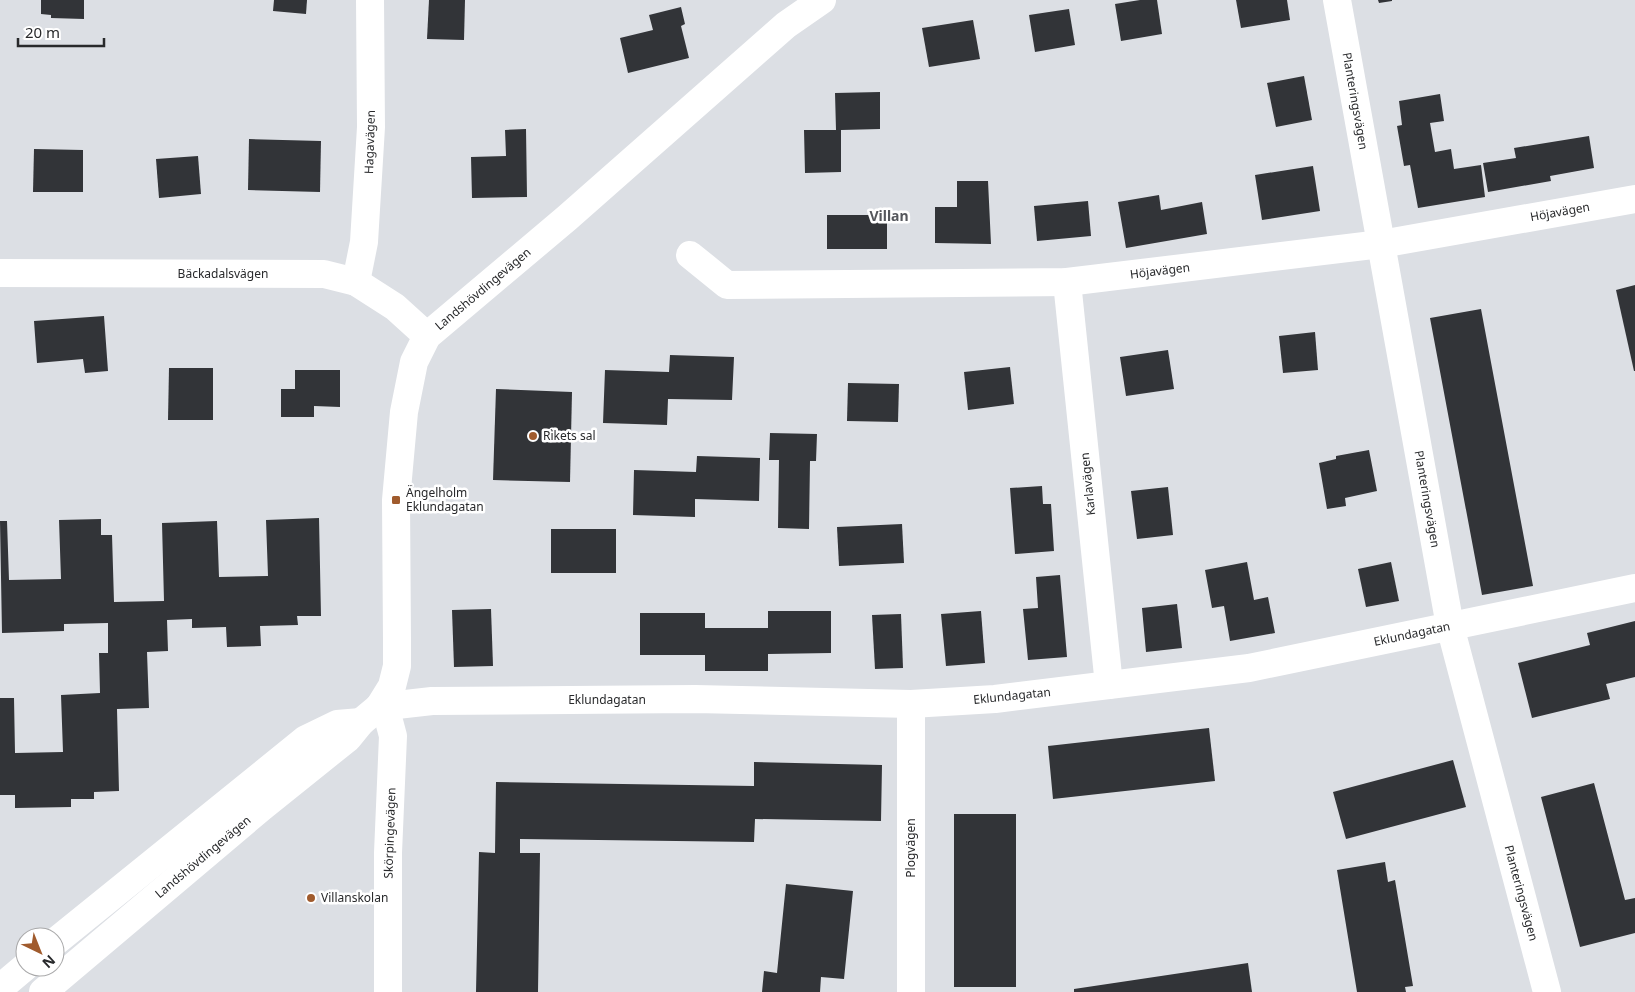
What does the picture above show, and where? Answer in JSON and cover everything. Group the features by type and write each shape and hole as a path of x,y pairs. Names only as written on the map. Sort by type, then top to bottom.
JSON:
{"street":[{"name":"Hagavägen","path":"356,282 366,220 371,127 370,0"},
{"name":"Landshövdingevägen","path":"43,992 348,738 370,715 392,686 396,666 396,500 404,412 414,362 427,336 567,218 779,31 822,0"},
{"name":"Planteringsvägen","path":"1337,0 1450,626 1547,992"},
{"name":"Höjavägen","path":"690,255 727,285 1067,282 1382,244 1635,199"},
{"name":"Bäckadalsvägen","path":"0,273 324,274 356,282 395,308 427,336"},
{"name":"Karlavägen","path":"1067,282 1109,685"},
{"name":"Eklundagatan","path":"370,715 442,701 695,700 911,704 995,699 1249,668 1635,588"},
{"name":"Plogvägen","path":"911,704 911,992"},
{"name":"Landshövdingevägen","path":"65,934 306,739 337,724 370,715"},
{"name":"Skörpingevägen","path":"370,715 389,721 393,736 388,853 388,992"},
{"path":"0,988 15,975"}],"building":[{"path":"41,0 84,0 84,19 51,18 51,15 41,14"},
{"path":"274,0 307,0 306,14 273,11"},
{"path":"429,0 465,0 464,40 427,39"},
{"path":"1140,0 1157,0 1162,34 1121,41 1115,4"},
{"path":"1236,0 1287,0 1290,20 1241,28"},
{"path":"1378,0 1392,0 1392,1 1379,3"},
{"path":"681,7 685,24 681,26 689,58 628,73 620,38 653,30 649,15"},
{"path":"1069,9 1075,45 1035,52 1029,15"},
{"path":"973,20 980,59 929,67 922,28"},
{"path":"1304,76 1312,120 1276,127 1267,83"},
{"path":"880,92 880,129 841,130 841,172 805,173 804,130 836,130 835,93"},
{"path":"1440,94 1444,121 1430,123 1435,152 1451,149 1454,169 1481,165 1485,197 1418,208 1410,165 1404,166 1397,126 1402,125 1399,101"},
{"path":"526,129 527,197 472,198 471,157 506,156 505,130"},
{"path":"1589,136 1594,168 1550,176 1551,181 1488,192 1483,163 1516,158 1514,148"},
{"path":"249,139 321,141 320,192 248,190"},
{"path":"34,149 83,150 83,192 33,192"},
{"path":"198,156 201,194 159,198 156,159"},
{"path":"1313,166 1320,211 1262,220 1255,175"},
{"path":"957,181 988,181 991,244 935,243 935,207 957,207"},
{"path":"1159,195 1161,210 1202,202 1207,234 1126,248 1118,202"},
{"path":"1088,201 1091,236 1037,241 1034,206"},
{"path":"827,215 887,215 887,249 827,249"},
{"path":"1635,285 1635,371 1634,371 1616,290"},
{"path":"1481,309 1533,586 1482,595 1430,318"},
{"path":"104,316 108,371 85,373 83,359 37,363 34,321"},
{"path":"1315,332 1318,370 1283,373 1279,336"},
{"path":"1168,350 1174,389 1126,396 1120,357"},
{"path":"670,355 734,357 732,400 668,399 667,425 603,423 605,370 669,372"},
{"path":"1010,367 1014,404 968,410 964,372"},
{"path":"169,368 213,368 213,420 168,420"},
{"path":"295,370 340,370 340,407 314,406 314,417 281,417 281,389 295,389"},
{"path":"848,383 899,384 898,422 847,421"},
{"name":"Rikets sal","path":"496,389 572,392 570,482 493,480"},
{"path":"770,433 817,434 816,461 810,461 809,529 778,528 779,460 769,460"},
{"path":"1369,450 1377,491 1345,498 1346,506 1327,509 1319,463 1336,459 1336,456"},
{"path":"697,456 760,458 759,501 695,499 695,517 633,515 634,470 696,472"},
{"path":"1042,486 1043,504 1051,504 1054,551 1015,554 1010,488"},
{"path":"1168,487 1173,535 1137,539 1131,491"},
{"path":"319,518 321,616 297,616 298,625 260,626 261,646 227,647 226,627 192,628 192,619 167,620 168,651 147,652 149,708 117,709 119,791 94,792 94,799 71,799 71,807 15,808 15,795 0,795 0,698 14,698 15,753 63,752 61,695 100,693 99,653 108,653 108,623 64,624 64,631 2,633 0,521 7,521 9,580 61,579 59,520 101,519 101,535 112,535 114,602 164,601 162,523 217,521 219,577 268,576 266,520"},
{"path":"902,524 904,563 839,566 837,527"},
{"path":"551,529 616,529 616,573 551,573"},
{"path":"1247,562 1254,600 1268,597 1275,633 1230,641 1224,606 1212,608 1205,570"},
{"path":"1391,562 1399,601 1366,607 1358,569"},
{"path":"1060,575 1067,657 1028,660 1023,609 1038,608 1036,577"},
{"path":"1177,604 1182,648 1146,652 1142,608"},
{"path":"491,609 493,666 454,667 452,610"},
{"path":"768,611 831,611 831,653 768,654 768,671 705,671 705,655 640,655 640,613 705,613 705,628 768,628"},
{"path":"981,611 985,663 946,666 941,614"},
{"path":"901,614 903,668 875,669 872,615"},
{"path":"1635,621 1635,677 1606,684 1610,699 1532,718 1518,663 1590,645 1587,633"},
{"path":"1209,728 1215,781 1053,799 1048,746"},
{"path":"1453,760 1466,807 1346,839 1333,792"},
{"path":"754,762 882,765 881,821 755,819 754,842 520,839 520,853 540,853 538,992 476,992 479,852 495,853 496,782 754,786"},
{"path":"1594,783 1625,900 1635,898 1635,933 1580,947 1541,797"},
{"path":"954,814 1016,814 1016,987 954,987"},
{"path":"1385,862 1388,882 1395,880 1413,986 1405,987 1406,992 1357,992 1337,870"},
{"path":"786,884 853,891 844,979 821,977 820,992 762,992 764,971 777,973"},
{"path":"1248,963 1252,992 1074,992 1074,989"}],"place":[{"name":"Rikets sal","path":"533,436"},
{"name":"Ängelholm Eklundagatan","path":"396,500"},
{"name":"Villanskolan","path":"311,898"}],"district":[{"name":"Villan","path":"889,216"}]}
